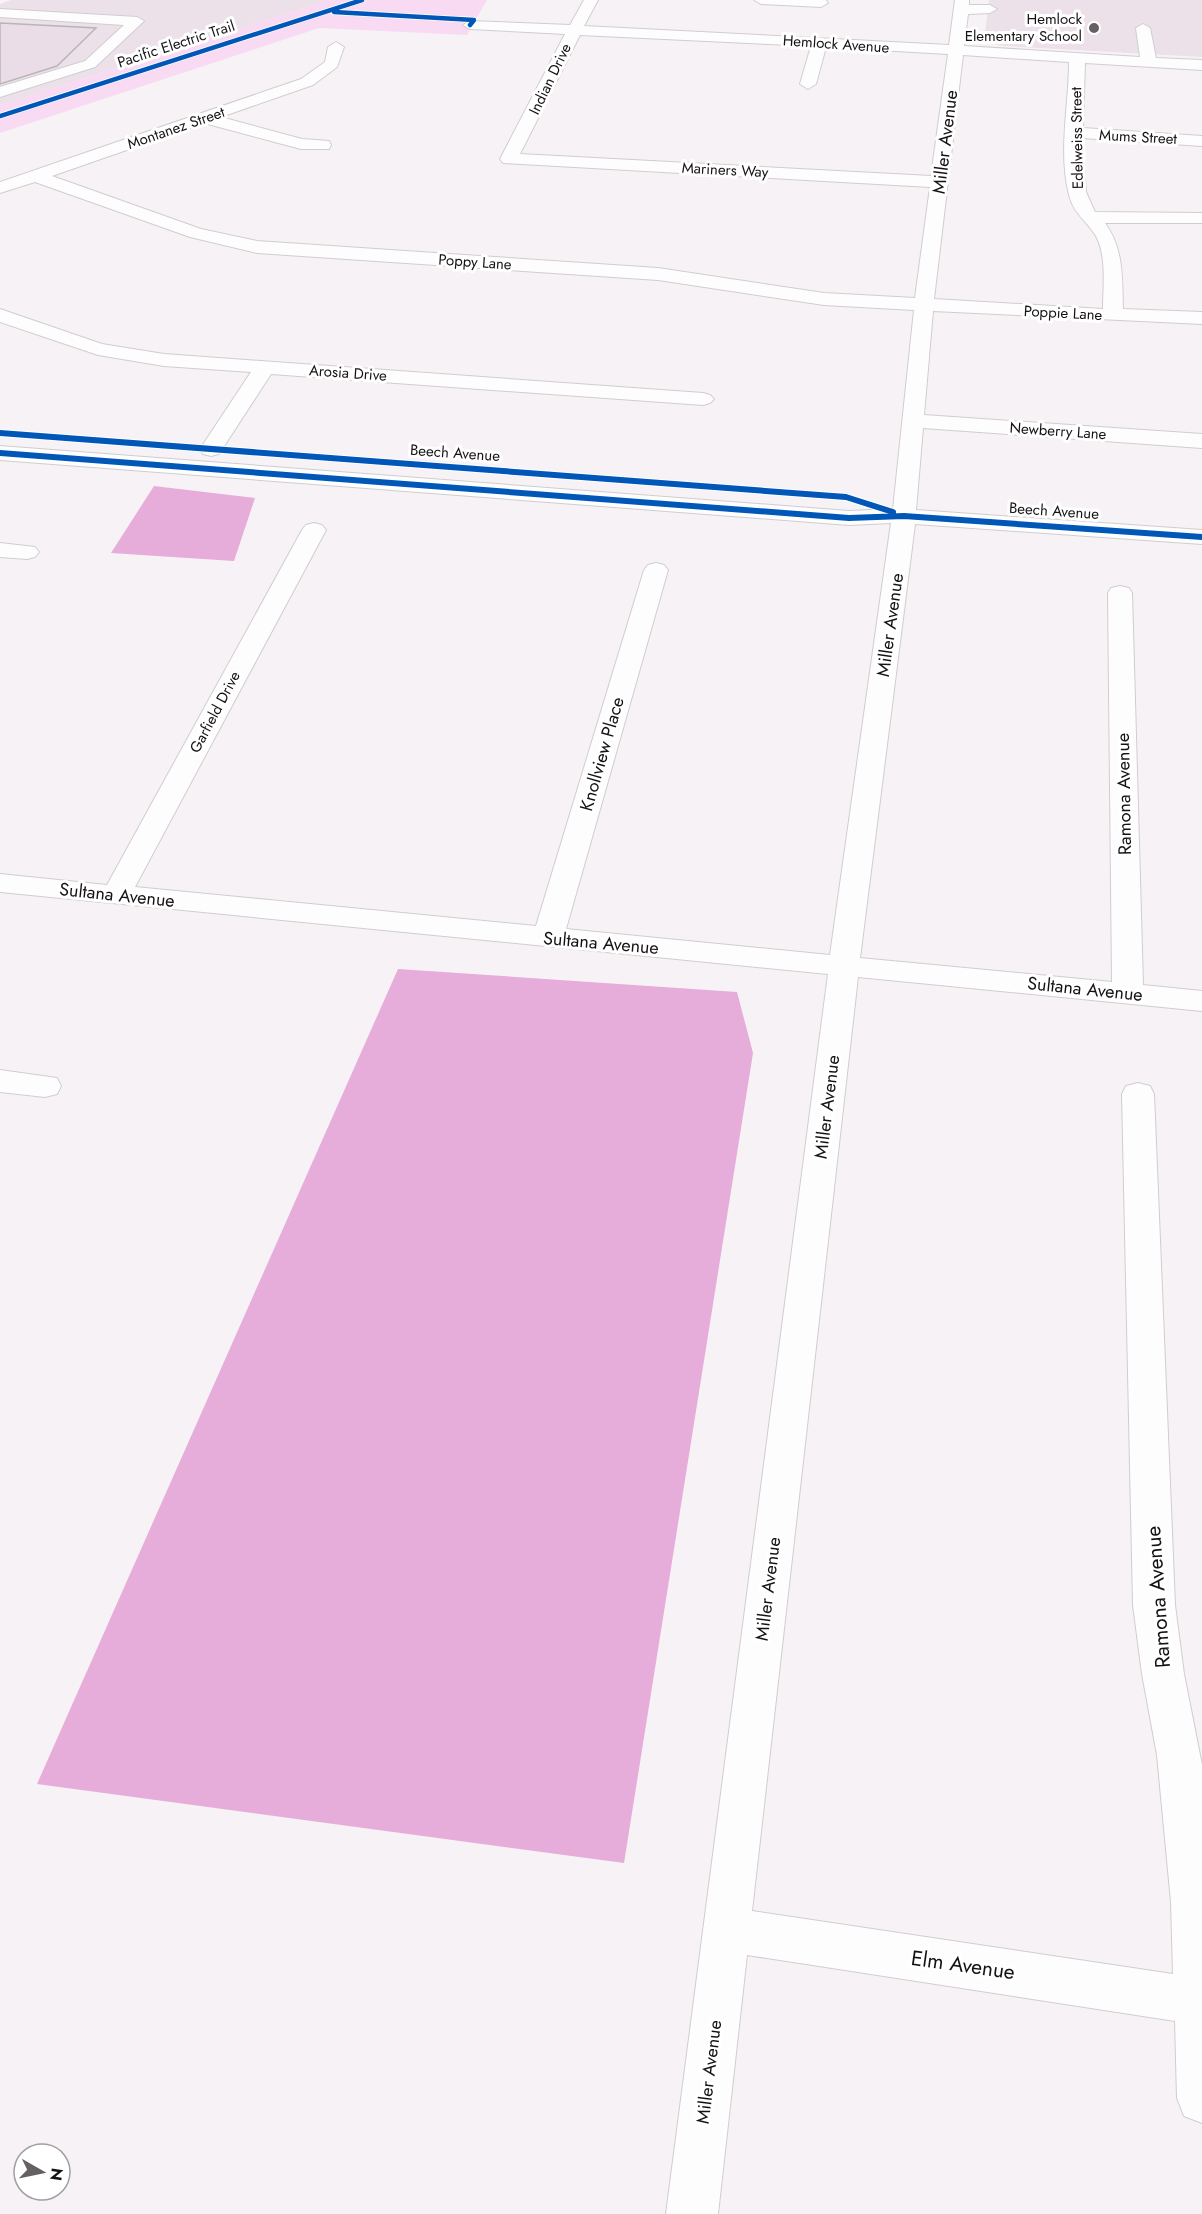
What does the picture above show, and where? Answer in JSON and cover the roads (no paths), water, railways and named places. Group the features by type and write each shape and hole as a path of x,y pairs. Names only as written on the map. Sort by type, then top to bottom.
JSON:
{"street":[{"name":"Indian Drive","path":"509,159 591,0"},
{"path":"761,0 820,3"},
{"path":"962,5 990,9"},
{"name":"Miller Avenue","path":"692,2214 844,966 904,516 924,305 962,5"},
{"path":"0,13 137,21 90,64 0,92"},
{"name":"Hemlock Avenue","path":"470,25 820,42 956,52 1202,65"},
{"path":"1143,28 1149,62"},
{"path":"808,84 820,42"},
{"name":"Montanez Street","path":"0,188 292,88 319,75 332,64 336,47"},
{"name":"Edelweiss Street","path":"1077,59 1076,188 1082,208 1106,238 1110,249 1113,315"},
{"path":"205,118 300,144 323,145"},
{"name":"Mums Street","path":"1075,133 1202,141"},
{"name":"Mariners Way","path":"509,159 941,182"},
{"name":"Poppy Lane","path":"35,176 196,233 257,247 658,274 806,297 924,305"},
{"path":"1089,217 1202,218"},
{"name":"Poppie Lane","path":"924,305 1202,318"},
{"name":"Arosia Drive","path":"0,315 53,335 108,351 164,360 703,399"},
{"path":"211,449 265,367"},
{"name":"Newberry Lane","path":"913,421 1202,441"},
{"name":"Beech Avenue","path":"0,433 846,497 904,516"},
{"name":"Beech Avenue","path":"0,453 849,518 904,516 1202,537"},
{"name":"Garfield Drive","path":"116,895 314,530"},
{"path":"0,550 27,552"},
{"name":"Knollview Place","path":"548,938 656,570"},
{"name":"Ramona Avenue","path":"1120,593 1128,994"},
{"name":"Sultana Avenue","path":"0,884 1202,1001"},
{"path":"0,1082 45,1086"},
{"name":"Ramona Avenue","path":"1138,1094 1154,1605 1163,1674 1179,1755 1194,1902 1202,2098"},
{"name":"Elm Avenue","path":"727,1930 1198,2001"}],"place":[{"name":"Hemlock Elementary School","path":"1094,28"}]}
